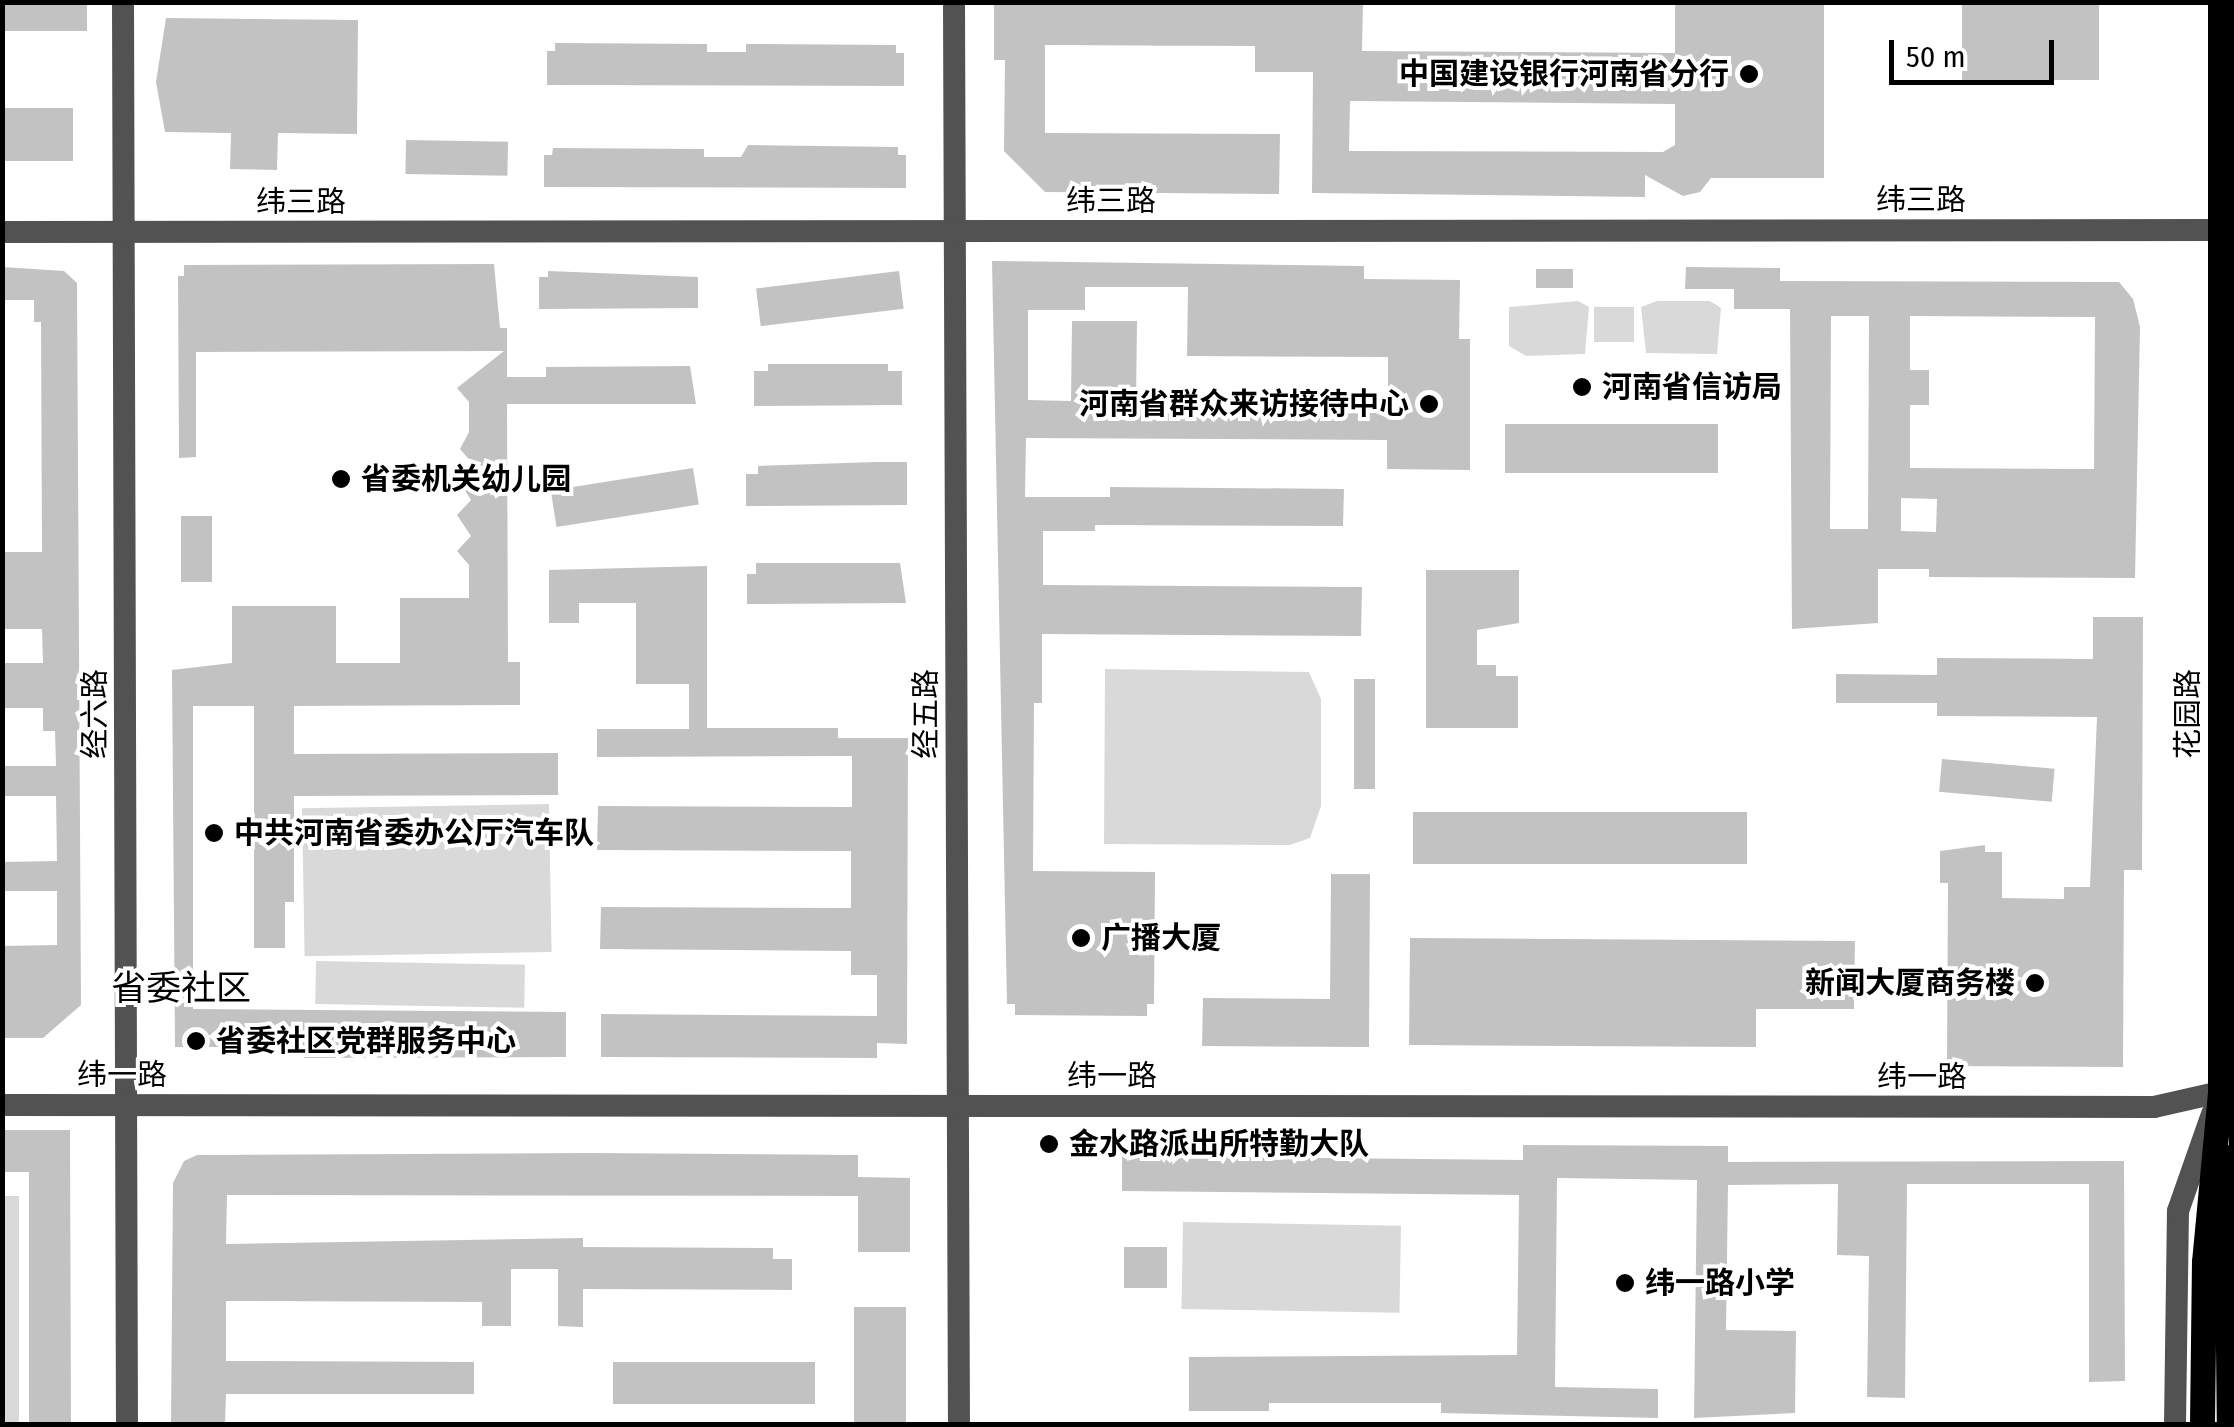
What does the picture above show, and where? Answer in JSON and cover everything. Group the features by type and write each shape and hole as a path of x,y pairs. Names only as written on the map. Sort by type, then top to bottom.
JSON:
{"main road":[{"name":"花园路","path":"2202,1424 2204,1262 2220,1092 2220,2"},
{"path":"2220,1092 2231,1217 2230,1424"}],"street":[{"name":"经六路","path":"123,2 127,1424"},
{"name":"经五路","path":"954,2 959,1424"},
{"name":"纬三路","path":"2,232 2220,230"},
{"name":"纬一路","path":"2,1105 2154,1107 2220,1092"},
{"path":"2175,1424 2178,1211 2220,1092"}],"shaded area":[{"path":"1578,301 1589,307 1585,354 1526,356 1509,346 1509,307"},
{"path":"1657,301 1710,301 1721,308 1717,354 1646,353 1641,307"},
{"path":"1594,307 1634,307 1634,342 1594,342"},
{"path":"1105,669 1309,672 1321,699 1321,806 1310,838 1290,845 1104,844"},
{"path":"549,804 552,952 305,956 302,808"},
{"path":"316,961 525,965 524,1008 315,1004"},
{"path":"3,1196 19,1196 19,1424 3,1424"},
{"path":"1183,1222 1401,1226 1399,1313 1181,1309"}],"building":[{"path":"2,2 87,2 87,31 2,31"},
{"path":"994,2 1363,2 1362,51 1675,53 1675,2 1824,2 1824,178 1711,178 1700,192 1683,196 1645,175 1645,197 1312,193 1313,72 1255,72 1255,46 1045,45 1045,133 1280,134 1279,194 1045,192 1004,151 1005,60 994,60","holes":["1350,101 1675,104 1675,145 1663,152 1349,151"]},
{"path":"1962,2 2099,2 2099,80 1962,80"},
{"path":"166,18 358,20 357,134 278,133 277,170 230,169 231,133 165,132 156,82"},
{"path":"555,43 707,44 707,52 746,52 746,44 896,45 896,53 904,53 904,86 547,85 547,51 555,51"},
{"path":"2,108 73,108 73,161 2,161"},
{"path":"406,140 508,142 507,176 405,174"},
{"path":"748,145 898,147 898,155 906,155 906,188 544,187 544,155 552,155 553,148 704,149 704,157 741,157"},
{"path":"992,261 1364,266 1364,279 1460,280 1459,339 1470,339 1470,470 1387,469 1387,440 1026,438 1025,497 1110,497 1110,487 1344,489 1343,526 1095,525 1095,531 1043,531 1043,585 1362,587 1361,636 1042,634 1042,703 1034,703 1033,871 1155,872 1154,1004 1147,1004 1147,1016 1015,1015 1015,1004 1007,1004","holes":["1085,287 1188,287 1187,356 1388,357 1388,403 1136,401 1137,321 1072,321 1071,401 1028,400 1028,310 1085,310"]},
{"path":"494,264 500,328 507,328 507,377 546,377 546,367 690,366 696,404 507,404 508,662 520,662 520,705 294,706 294,754 558,753 558,795 294,796 294,902 285,902 285,948 254,948 254,706 193,706 193,1009 566,1012 566,1057 304,1058 304,1047 175,1047 172,670 232,663 232,606 336,606 336,663 400,663 400,598 469,598 469,565 457,551 471,536 457,515 471,500 459,481 474,465 460,449 469,432 469,402 457,388 504,351 196,352 196,457 179,458 178,276 184,276 184,265"},
{"path":"2,267 64,271 77,283 81,1005 43,1038 2,1038 2,946 57,945 57,891 2,891 2,862 57,861 56,796 2,796 2,766 56,766 55,731 43,731 43,708 2,708 2,663 43,663 42,629 2,629 2,552 42,552 41,322 34,322 34,300 2,300"},
{"path":"1686,267 1780,268 1780,281 2119,282 2133,299 2140,327 2135,578 1929,577 1929,569 1878,569 1878,623 1792,629 1790,309 1734,309 1734,289 1685,289","holes":["1831,316 1869,316 1868,529 1830,529","1910,316 2095,317 2094,469 1910,468 1910,405 1929,405 1929,370 1910,370","1901,498 1937,499 1936,532 1901,531"]},
{"path":"1536,269 1573,269 1573,288 1536,288"},
{"path":"548,271 698,277 698,308 539,309 539,277 548,277"},
{"path":"899,271 904,309 761,326 756,289"},
{"path":"768,364 888,364 888,371 902,371 902,405 754,406 754,371 768,371"},
{"path":"1505,424 1718,424 1718,473 1505,473"},
{"path":"907,462 907,505 746,506 746,474 758,474 758,466"},
{"path":"693,468 699,505 557,527 551,491"},
{"path":"181,516 212,516 212,582 181,582"},
{"path":"756,563 900,563 906,603 747,604 747,574 756,574"},
{"path":"707,566 707,728 838,728 838,738 908,738 907,1044 877,1043 877,1058 601,1057 601,1014 877,1016 877,975 851,975 851,951 600,949 601,907 851,908 851,851 597,850 598,806 852,807 852,756 597,757 597,729 689,729 689,684 636,684 636,603 579,603 579,623 549,623 549,570"},
{"path":"1426,570 1519,570 1519,623 1477,630 1477,665 1496,665 1496,676 1518,676 1518,728 1426,728"},
{"path":"2093,617 2143,617 2142,870 2124,870 2123,1067 1947,1066 1948,883 1940,883 1940,851 1985,845 1985,852 2002,852 2002,898 2064,899 2064,887 2090,887 2097,717 1937,716 1937,703 1836,703 1836,674 1937,675 1937,658 2093,659"},
{"path":"1354,679 1375,679 1375,789 1354,789"},
{"path":"1942,759 2055,769 2052,802 1939,792"},
{"path":"1413,812 1747,812 1747,864 1413,864"},
{"path":"1331,874 1370,874 1369,1047 1202,1046 1203,998 1330,999"},
{"path":"1410,938 1855,941 1854,1009 1756,1009 1756,1047 1409,1045"},
{"path":"2,1130 70,1130 71,1424 29,1424 29,1172 2,1172"},
{"path":"1523,1145 1728,1146 1728,1162 2124,1161 2125,1381 2089,1382 2089,1184 1907,1184 1905,1398 1867,1397 1869,1256 1837,1255 1838,1184 1728,1185 1726,1330 1796,1331 1795,1413 1694,1418 1697,1180 1557,1178 1555,1387 1658,1389 1658,1418 1441,1413 1441,1403 1269,1403 1269,1411 1189,1411 1189,1357 1517,1355 1519,1195 1122,1191 1122,1156 1523,1160"},
{"path":"197,1155 858,1155 858,1177 910,1178 910,1252 858,1252 858,1196 227,1195 226,1244 583,1238 583,1247 773,1248 773,1259 792,1259 792,1290 583,1289 583,1327 558,1326 558,1269 511,1269 511,1326 482,1326 482,1302 226,1301 226,1361 474,1362 474,1394 226,1394 225,1424 171,1424 173,1183 184,1161"},
{"path":"1124,1247 1167,1247 1167,1288 1124,1288"},
{"path":"854,1307 906,1307 906,1423 854,1423"},
{"path":"613,1362 815,1362 815,1404 613,1404"}],"place":[{"name":"中国建设银行河南省分行","path":"1749,74"},
{"name":"河南省信访局","path":"1582,387"},
{"name":"河南省群众来访接待中心","path":"1429,404"},
{"name":"省委机关幼儿园","path":"341,479"},
{"name":"中共河南省委办公厅汽车队","path":"214,833"},
{"name":"广播大厦","path":"1081,938"},
{"name":"新闻大厦商务楼","path":"2035,983"},
{"name":"省委社区党群服务中心","path":"196,1041"},
{"name":"金水路派出所特勤大队","path":"1049,1144"},
{"name":"纬一路小学","path":"1625,1283"}],"district":[{"name":"省委社区","path":"181,988"}]}
